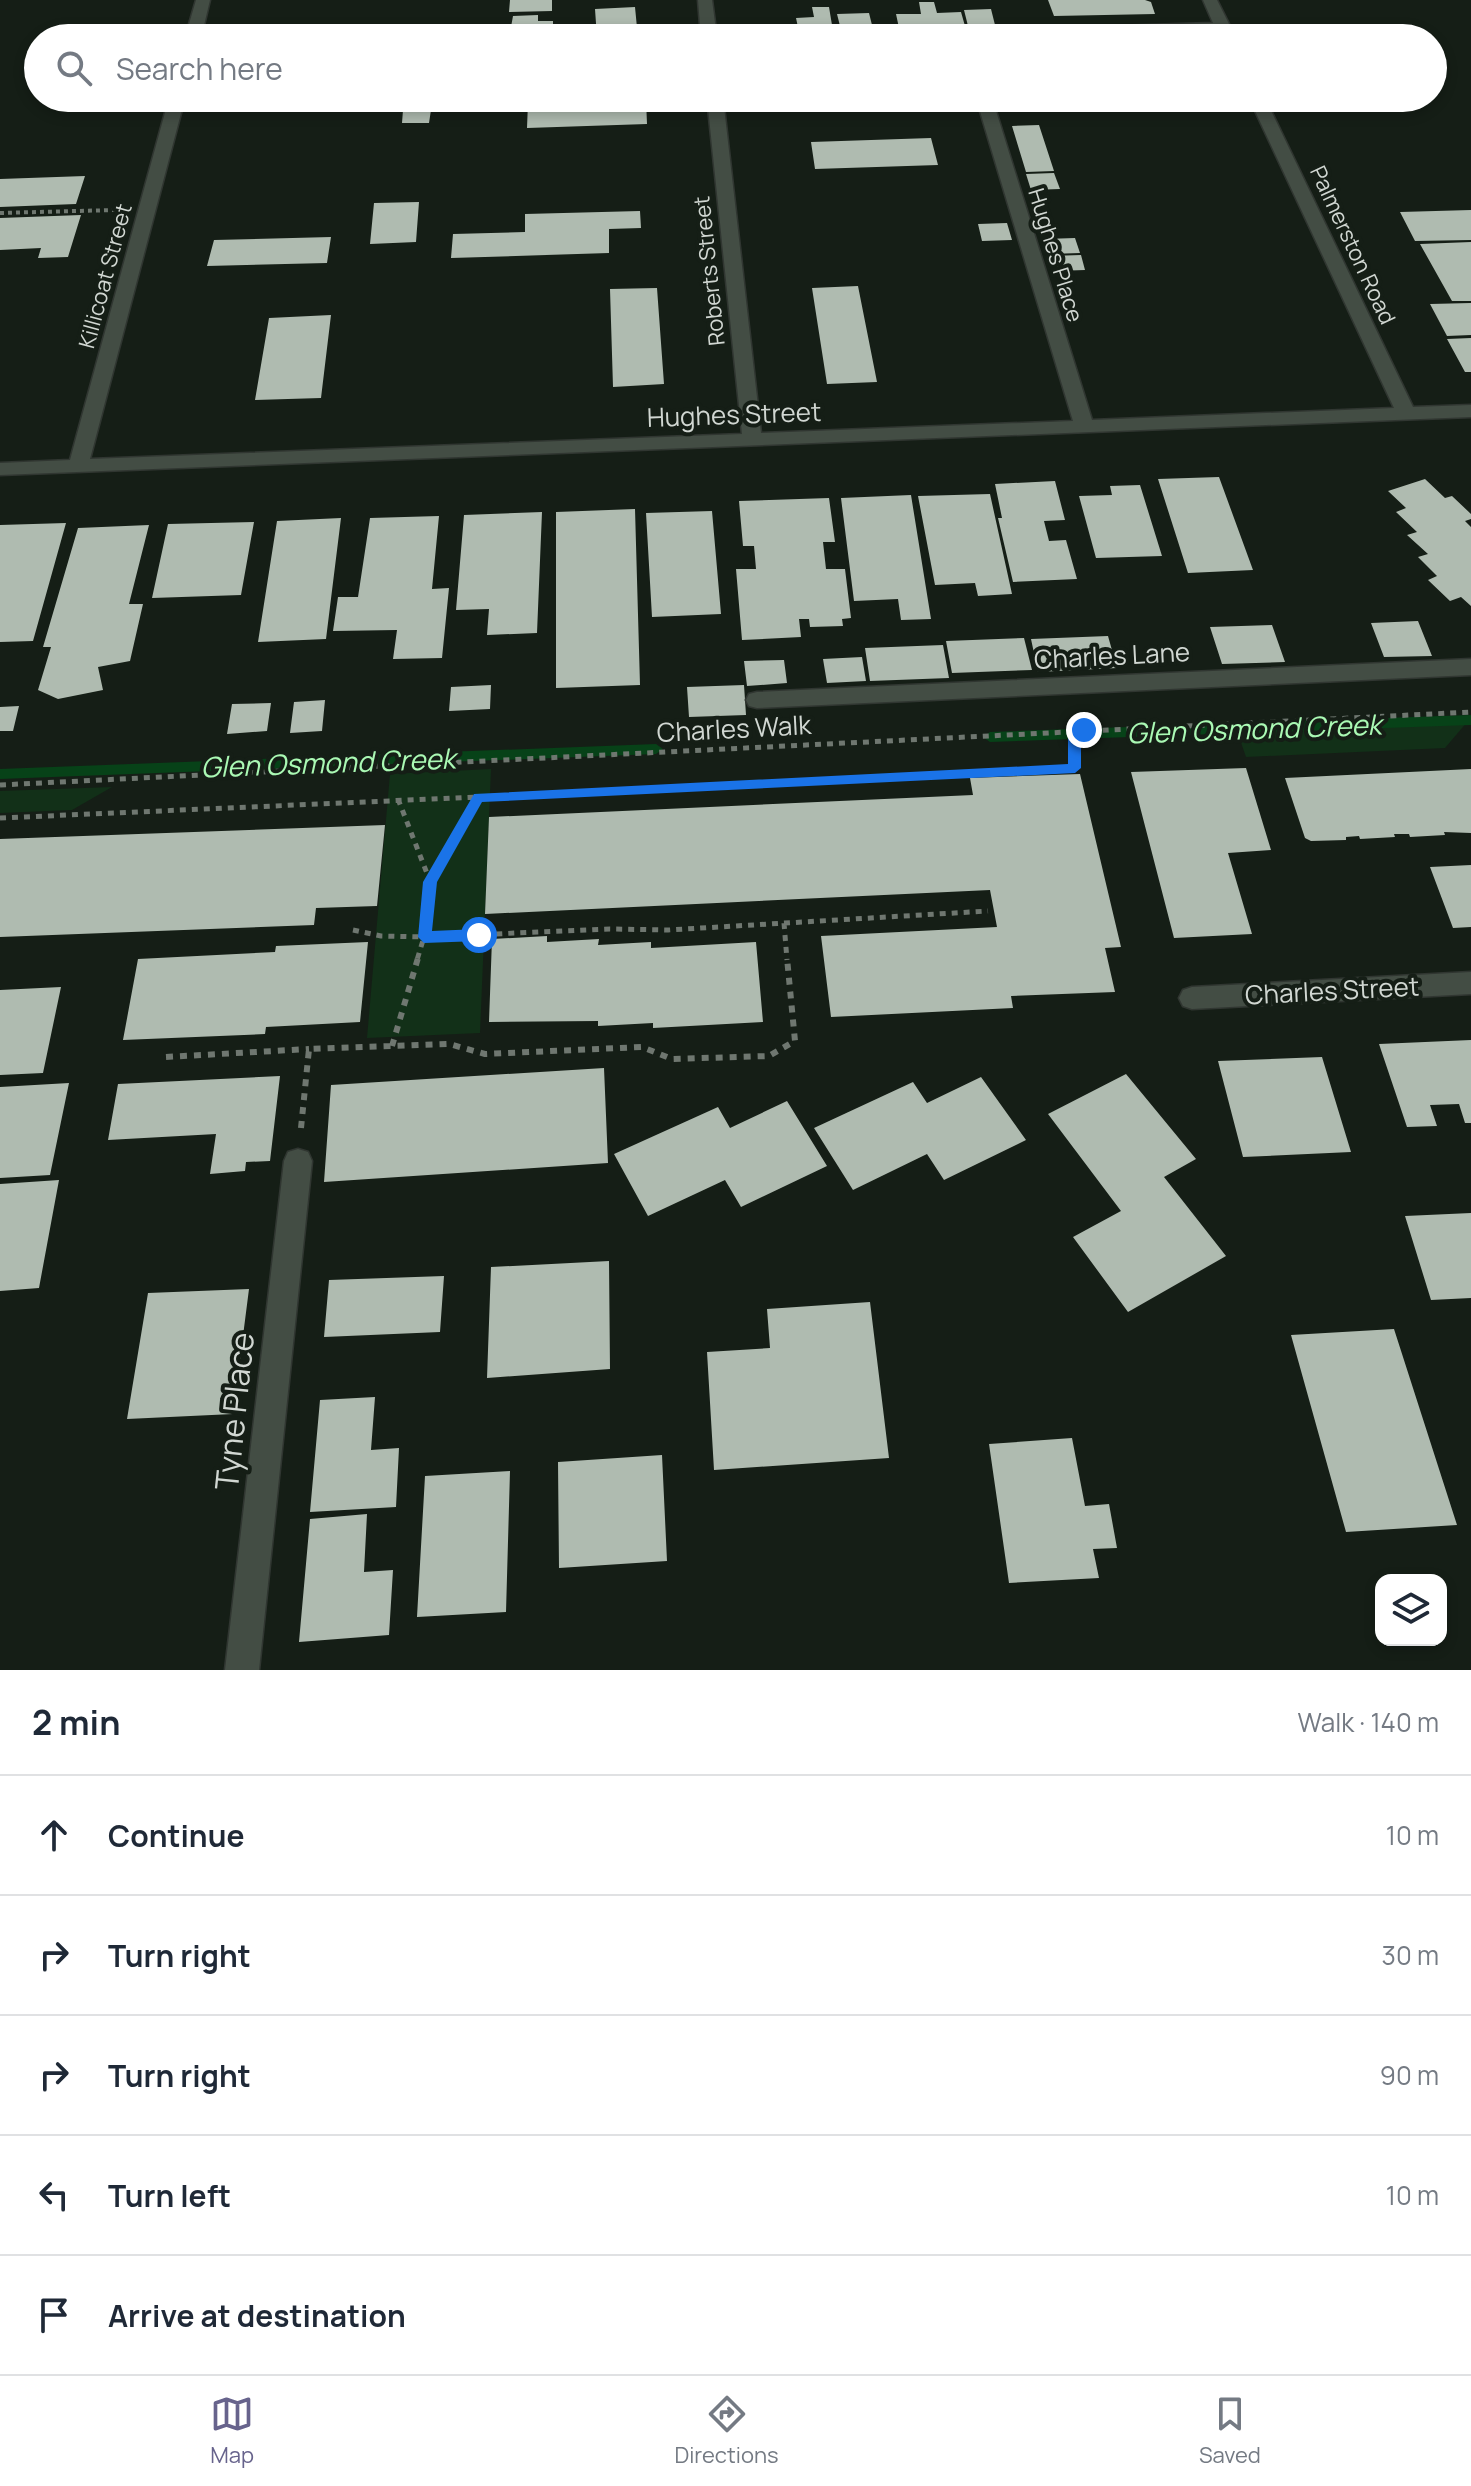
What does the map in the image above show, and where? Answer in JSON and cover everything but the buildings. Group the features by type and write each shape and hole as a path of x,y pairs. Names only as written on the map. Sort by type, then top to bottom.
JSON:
{"street":[{"path":"197,24 203,0"},
{"path":"705,0 708,24"},
{"path":"1210,0 1222,24"},
{"name":"Killicoat Street","path":"78,466 173,112"},
{"name":"Roberts Street","path":"717,112 752,440"},
{"name":"Hughes Place","path":"988,112 1084,426"},
{"name":"Palmerston Road","path":"1264,112 1406,413"},
{"name":"Hughes Street","path":"0,469 1471,411"},
{"name":"Charles Lane","path":"757,700 1471,667"},
{"name":"Charles Street","path":"1192,998 1471,983"},
{"name":"Tyne Place","path":"242,1670 298,1161"}],"path":[{"path":"0,213 148,209"},
{"name":"Charles Walk","path":"0,785 1471,712"},
{"path":"0,818 1075,768 1075,731"},
{"path":"392,1046 424,937 430,882 478,797"},
{"path":"398,799 430,882"},
{"path":"353,930 381,936 424,937 610,929 668,930 988,911"},
{"path":"166,1057 449,1044 485,1054 642,1047 672,1059 769,1056 795,1041 784,923"},
{"path":"298,1161 309,1049"}],"green space":[{"path":"1468,721 1445,748 1246,757 1237,731"},
{"path":"491,769 480,1033 367,1038 390,774"},
{"path":"112,787 72,810 0,813 0,791"}],"waterway":[{"name":"Glen Osmond Creek","path":"990,737 1471,720"},
{"name":"Glen Osmond Creek","path":"0,774 656,749"}],"route":[{"path":"479,935 424,937 430,882 478,797 1075,768 1075,731 1084,730"}]}
